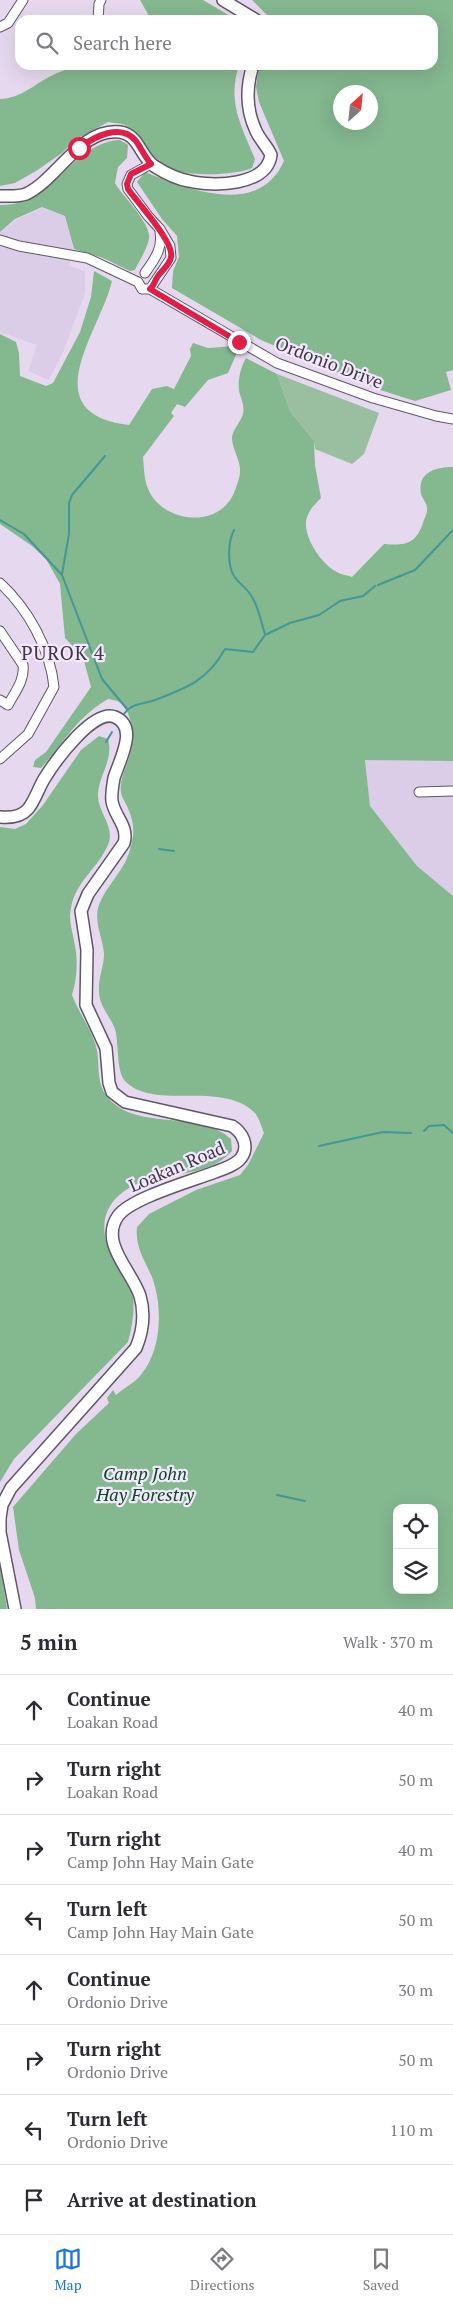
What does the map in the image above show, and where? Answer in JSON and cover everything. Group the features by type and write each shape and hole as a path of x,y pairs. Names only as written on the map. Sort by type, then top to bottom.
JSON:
{"main road":[{"path":"223,0 248,15"},
{"path":"0,196 20,196 32,191 88,141 116,132 128,134 151,164 179,179 220,184 246,180 265,170 271,155 256,132 248,101 248,85 252,70"},
{"name":"Loakan Road","path":"0,817 21,815 28,808 46,776 62,755 95,721 110,716 120,721 126,727 127,737 113,785 112,800 126,837 124,843 88,894 81,911 88,950 85,996 88,1013 106,1048 109,1083 118,1098 135,1105 232,1126 242,1134 246,1146 241,1159 225,1168 134,1203 119,1215 112,1230 112,1239 115,1249 135,1283 140,1298 143,1316 141,1337 136,1348 11,1488 2,1505 0,1532 15,1609"}],"street":[{"path":"0,27 8,23 23,0"},
{"path":"98,15 101,0"},
{"path":"150,289 154,286 155,280 171,258 170,246 160,229 128,189 127,184 131,174 151,164"},
{"path":"138,282 140,275 145,272 154,259 161,244 160,229"},
{"name":"Ordonio Drive","path":"0,240 19,246 87,258 138,282 142,289 150,289 277,363 373,398 453,419"},
{"path":"145,272 153,275 155,280"},
{"path":"0,583 19,604 34,628 45,651 54,686 28,734 0,759"},
{"path":"0,630 23,665 24,671 22,680 4,702"},
{"path":"418,792 453,791"}],"shaded area":[{"path":"42,208 65,216 73,249 69,266 85,271 85,293 64,350 49,380 28,371 37,345 0,332 0,233 16,220"},
{"path":"365,760 453,761 453,896 417,866 370,806"}],"green space":[{"path":"140,0 203,0 228,15 148,15"},
{"path":"252,0 453,0 453,370 446,372 451,390 415,401 377,389 261,340 172,288 173,271 179,257 177,236 162,219 137,182 145,172 201,191 240,194 258,189 273,179 284,161 259,102 256,87 258,70 438,70 438,15 267,15"},
{"path":"65,70 238,70 234,91 235,102 237,113 255,159 252,168 216,174 187,173 173,170 162,166 154,160 127,126 108,122 75,140 62,153 36,171 15,183 0,186 0,99 20,94 52,75"},
{"path":"120,140 128,145 127,158 118,167 115,183 146,225 149,238 135,270 130,271 103,258 74,249 65,216 42,207 15,219 0,232 0,205 18,203 34,196 88,151 103,143"},
{"name":"Camp John Hay Forestry","path":"94,271 112,281 80,368 78,388 84,405 100,417 129,425 152,389 167,386 174,389 191,356 190,349 193,343 208,348 235,346 239,348 228,373 208,380 185,407 177,404 171,413 174,416 143,457 145,479 149,491 165,509 177,515 202,517 213,514 224,507 232,497 239,478 240,468 232,438 233,432 243,414 239,382 246,358 277,374 290,411 314,441 315,465 321,498 308,514 306,528 311,543 320,557 339,573 352,577 384,544 404,544 413,539 420,530 427,511 421,494 422,480 429,472 440,468 453,467 453,761 365,760 370,806 417,866 453,896 453,1609 36,1609 35,1598 19,1550 13,1507 76,1434 109,1403 107,1398 113,1390 116,1395 140,1376 153,1354 158,1328 158,1302 152,1277 137,1241 137,1227 149,1214 196,1190 240,1175 248,1165 264,1133 256,1114 240,1103 223,1098 169,1096 137,1090 125,1081 120,1071 115,1029 99,996 99,982 104,954 97,911 105,892 123,867 132,840 132,818 122,795 121,787 122,777 132,745 130,718 127,711 119,702 108,699 79,722 41,768 33,767 35,760 46,752 91,687 83,657 65,638 60,584 46,559 32,546 0,524 0,334 16,342 19,353 20,376 46,386 53,383 80,332 91,297"},
{"path":"277,374 379,413 364,454 352,464 315,449 314,441 290,411"},
{"path":"99,736 108,739 109,746 108,760 99,787 98,800 110,836 105,851 73,898 70,922 77,964 72,995 95,1043 100,1083 106,1095 118,1107 132,1114 201,1124 217,1130 231,1139 232,1151 221,1160 196,1171 142,1182 129,1188 111,1204 104,1224 107,1245 118,1267 129,1282 134,1304 133,1320 128,1342 14,1459 0,1482 0,827 15,829 26,824 43,805 81,750"},
{"path":"0,1564 7,1609 0,1609"}],"waterway":[{"path":"62,574 69,534 69,503 72,495 105,456"},
{"path":"0,520 24,534 62,575 102,679 127,709"},
{"path":"234,530 230,540 230,566 236,579 248,591 254,601 265,634"},
{"path":"378,585 415,570 453,530"},
{"path":"122,717 133,706 166,696 196,682 204,676 225,649 253,652 265,635 290,623 319,615 340,601 363,596 375,586"},
{"path":"106,742 112,732"},
{"path":"159,849 174,851"},
{"path":"424,1131 429,1126 444,1125 453,1133"},
{"path":"319,1146 383,1132 411,1133"},
{"path":"277,1495 305,1501"}],"district":[{"name":"PUROK 4","path":"63,653"}],"route":[{"path":"79,148 97,137 116,132 123,132 133,137 151,164 131,174 127,184 128,189 160,229 172,253 169,263 150,289 239,342"}]}
